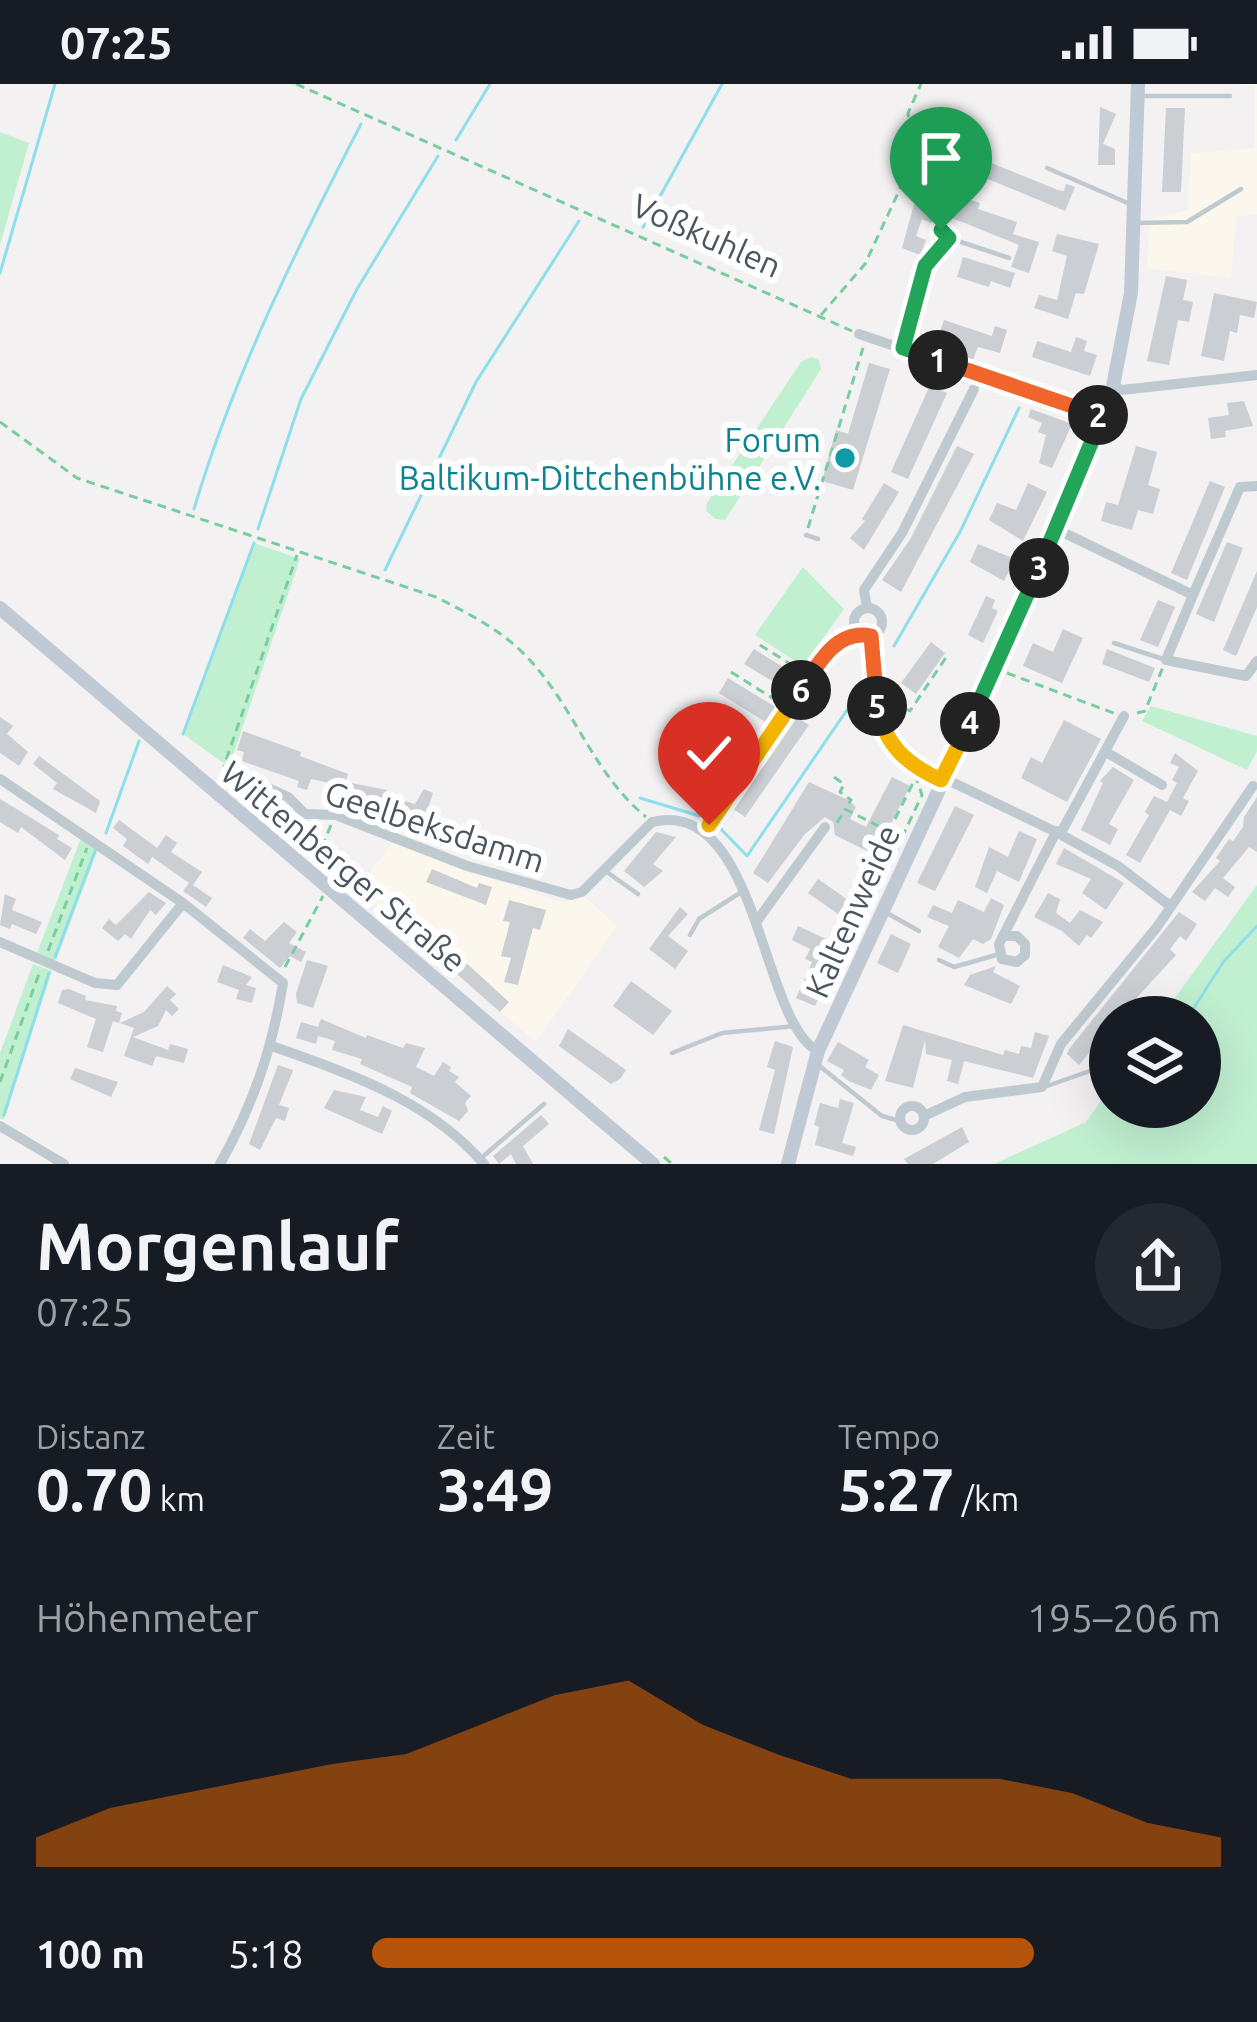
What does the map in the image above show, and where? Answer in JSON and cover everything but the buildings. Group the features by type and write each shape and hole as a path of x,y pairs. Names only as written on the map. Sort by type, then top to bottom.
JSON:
{"main road":[{"name":"Kaltenweide","path":"788,1164 816,1057 1056,530 1113,386 1127,328 1136,223 1138,90"},
{"name":"Wittenberger Straße","path":"0,608 653,1164"}],"street":[{"path":"903,348 925,266 949,238"},
{"path":"863,335 1102,417"},
{"path":"1113,386 1122,390 1257,375"},
{"path":"866,608 864,590 902,533 974,389"},
{"path":"1257,486 1240,487 1166,660 1246,676 1257,661"},
{"path":"1056,530 1193,595"},
{"path":"709,825 835,641 878,632 882,620 875,609 866,608"},
{"path":"866,608 854,620 865,634 887,737 902,758 1118,866 1169,905"},
{"path":"1006,936 1022,939 1025,955 1012,963 999,954 999,944 1056,832 1063,829 1124,716"},
{"path":"1106,752 1162,785"},
{"name":"Geelbeksdamm","path":"239,776 289,796 305,814 336,815 467,866 560,895 582,892 652,822"},
{"path":"0,779 183,903 281,981 272,1046 252,1106 220,1164"},
{"path":"900,1121 900,1114 909,1106 920,1109 924,1116 965,1097 1042,1087 1061,1044 1169,905 1253,786"},
{"path":"652,822 676,821 703,833 743,891 795,1026 816,1057"},
{"path":"758,921 831,825"},
{"path":"0,942 95,982 117,985 183,903"},
{"path":"272,1046 371,1082 441,1122 482,1161"},
{"path":"0,1126 64,1164"}],"lane":[{"path":"1138,90 1230,96"},
{"path":"1047,169 1136,206"},
{"path":"938,180 952,193 940,227 949,238 1009,258"},
{"path":"1136,223 1187,222 1241,189"},
{"path":"806,535 818,539"},
{"path":"1114,643 1166,660"},
{"path":"604,870 638,894"},
{"path":"690,935 698,919 743,891"},
{"path":"881,911 919,931"},
{"path":"940,960 954,967 999,954"},
{"path":"672,1053 722,1033 795,1026"},
{"path":"816,1057 882,1116 900,1121"},
{"path":"1042,1087 1089,1071"},
{"path":"482,1161 544,1104"}],"path":[{"name":"Voßkuhlen","path":"296,84 863,335"},
{"path":"820,316 865,263 912,164 908,113 921,84"},
{"path":"806,535 863,335"},
{"path":"0,422 76,478 436,597 481,620 523,653 556,694 604,775 652,822"},
{"path":"239,776 224,766 298,554"},
{"path":"760,644 810,676"},
{"path":"892,702 910,711 947,656"},
{"path":"994,668 1124,716 1145,711 1166,660"},
{"path":"731,672 789,709"},
{"path":"700,708 763,746"},
{"path":"672,738 741,778"},
{"path":"831,825 851,800 840,792 844,784 834,777"},
{"path":"896,820 916,778"},
{"path":"845,809 890,832 883,847"},
{"path":"315,862 336,815"},
{"path":"281,981 327,888"}],"shaded area":[{"path":"1239,84 1257,84 1257,215 1236,216 1231,278 1147,268 1150,219 1188,210 1191,153 1255,148 1255,87"},
{"path":"392,843 559,902 585,897 617,926 536,1042 357,889"}],"green space":[{"path":"0,132 29,143 0,245"},
{"path":"811,357 819,360 821,369 725,520 716,519 706,511 707,503 801,362"},
{"path":"254,543 300,559 229,767 183,734"},
{"path":"803,567 844,609 803,666 755,635"},
{"path":"1151,706 1257,736 1257,751 1247,770 1142,721"},
{"path":"81,838 98,849 56,961 37,953"},
{"path":"1257,885 1257,1164 994,1164 1089,1118 1089,1128 1221,1128 1221,996 1176,996"},
{"path":"33,964 52,971 4,1120 0,1118 0,1053"}],"waterway":[{"path":"0,273 55,84"},
{"path":"456,140 490,84"},
{"path":"643,227 722,84"},
{"path":"194,509 248,360 361,124"},
{"path":"258,529 301,399 357,289 438,156"},
{"path":"385,570 476,382 579,221"},
{"path":"894,646 960,532 1019,408"},
{"path":"183,734 254,543"},
{"path":"720,828 747,856 860,691"},
{"path":"106,833 139,741"},
{"path":"640,798 703,817"},
{"path":"55,957 95,851"},
{"path":"1202,996 1224,961 1257,926"},
{"path":"4,1115 49,973"}],"place":[{"name":"Forum Baltikum-Dittchenbühne e.V.","path":"845,458"}],"route":[{"path":"709,825 835,641 853,638 858,632 871,636 877,705 887,737 902,758 941,780 1084,464 1102,417 903,348 925,266 949,238 941,230"}]}
